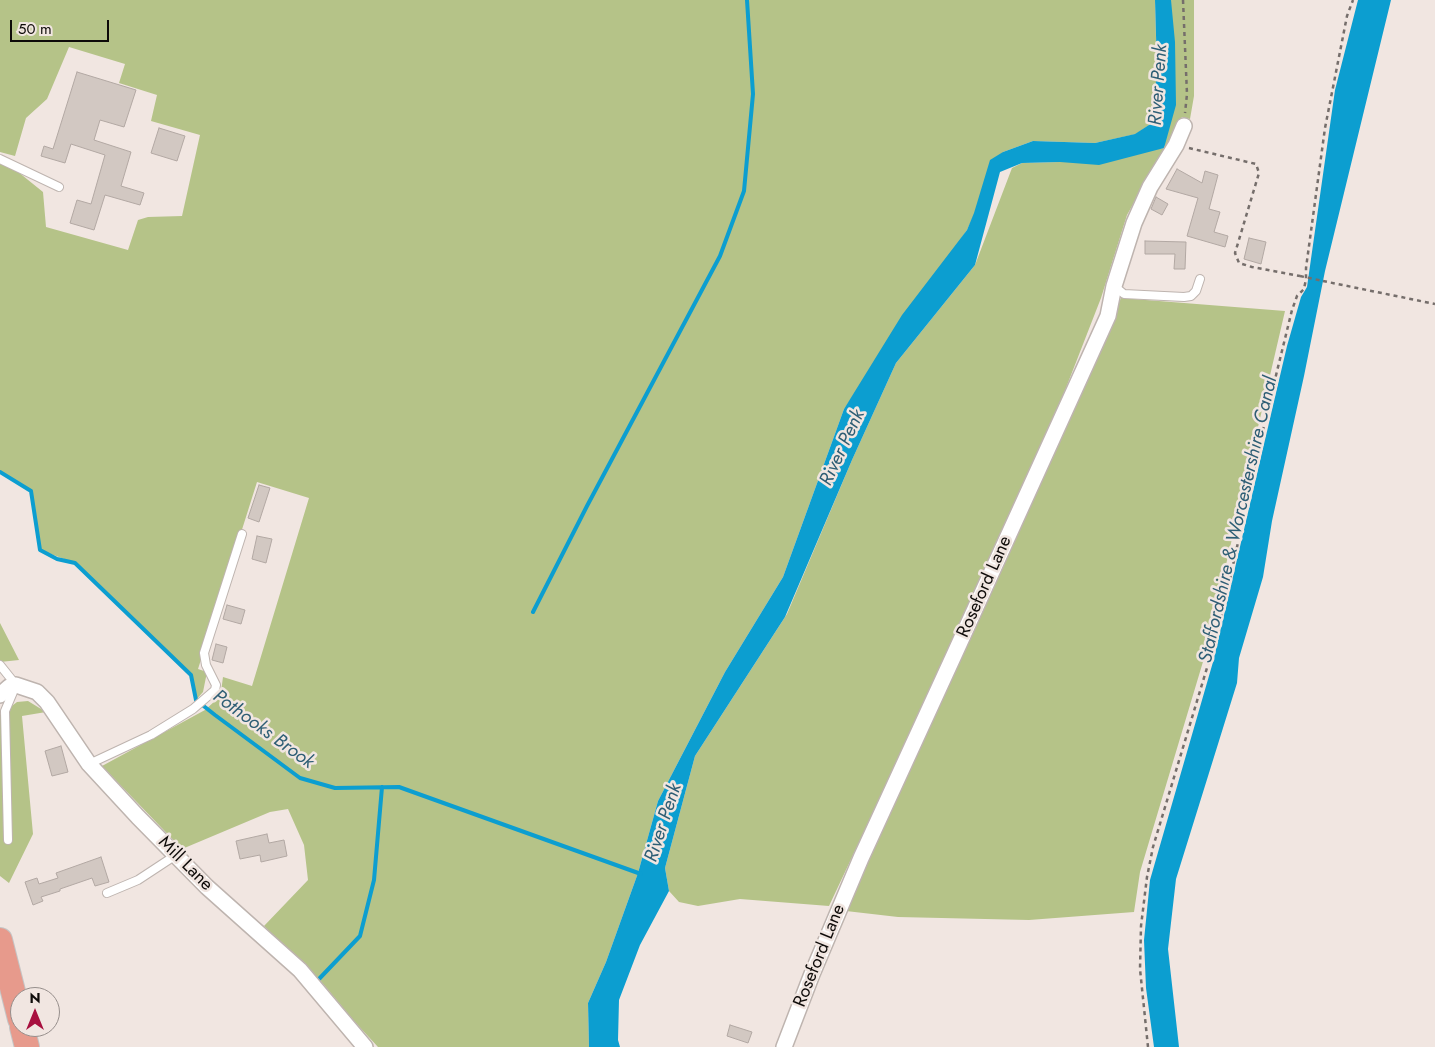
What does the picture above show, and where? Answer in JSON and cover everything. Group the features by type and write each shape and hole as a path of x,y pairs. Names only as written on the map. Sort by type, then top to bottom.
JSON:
{"highway":[{"path":"0,940 12,987"}],"street":[{"name":"Roseford Lane","path":"784,1047 812,974 861,858 1108,316 1114,286 1134,223 1150,187 1176,144 1184,126"},
{"name":"Mill Lane","path":"6,688 37,692 47,702 89,764 207,887 300,970 365,1047"}],"lane":[{"path":"0,159 58,187"},
{"path":"1114,286 1124,294 1184,298 1191,296 1196,291 1200,279"},
{"path":"89,764 152,735 193,709 215,690 216,685 206,665 204,653 242,534"},
{"path":"0,665 6,688 8,840"},
{"path":"106,893 138,880 176,855"}],"path":[{"path":"1183,0 1187,94 1184,126"},
{"path":"1148,1047 1140,969 1141,926 1147,877 1153,847 1220,628 1265,421 1292,310 1297,296 1304,289 1325,128 1347,16 1353,0"},
{"path":"1176,144 1256,164 1259,172 1235,253 1239,263 1435,304"}],"green space":[{"path":"0,0 1155,0 1157,75 1152,123 1136,134 1095,143 1033,141 1003,152 967,230 844,409 783,577 725,672 658,801 638,873 606,962 588,1003 589,1047 378,1047 319,979 264,926 308,880 304,845 288,809 270,812 182,849 102,766 205,710 221,692 223,677 252,686 309,498 257,482 198,669 207,672 203,692 196,700 191,675 75,563 40,550 31,491 0,472 0,164 12,167 43,192 46,227 128,250 138,220 148,217 182,216 200,135 151,121 157,95 119,83 125,64 69,47 47,99 26,118 15,156 0,152"},
{"path":"1170,0 1194,0 1194,96 1190,119 1182,117 1127,215 1101,298 1057,411 982,581 829,906 740,899 698,906 679,902 669,891 665,868 695,756 787,614 852,460 896,363 975,265 1012,168 1022,163 1060,162 1164,148"},
{"path":"1121,298 1285,311 1205,655 1140,872 1134,912 1029,920 898,917 846,911 981,615"},
{"path":"0,623 19,660 0,662"},
{"path":"28,701 46,712 22,716 33,834 9,883 0,876 0,715 17,702"}],"water":[{"name":"River Penk","path":"1155,0 1171,0 1175,42 1176,105 1164,148 1099,165 1060,162 1022,163 1000,172 975,265 896,363 785,617 695,756 665,868 669,891 640,945 619,1000 618,1040 620,1047 589,1047 588,1003 606,962 638,873 658,801 725,672 783,577 844,409 902,315 967,230 990,160 1003,152 1033,141 1095,143 1135,134 1152,123 1157,70"},
{"path":"1358,0 1391,0 1325,271 1272,521 1263,577 1239,658 1237,683 1176,879 1168,949 1179,1047 1154,1047 1146,988 1144,940 1150,880 1213,662 1287,346 1301,297 1307,287 1335,90"}],"building":[{"path":"77,72 136,90 124,127 100,120 94,140 131,152 121,186 144,193 140,205 105,195 94,230 70,223 77,200 91,204 105,155 71,144 65,163 41,156 44,146 53,149"},
{"path":"159,128 185,136 177,161 151,153"},
{"path":"1177,169 1202,183 1205,171 1218,175 1209,209 1220,212 1214,232 1228,236 1225,247 1187,236 1198,198 1166,189"},
{"path":"1156,197 1168,204 1162,215 1151,209"},
{"path":"1249,238 1266,242 1261,264 1244,259"},
{"path":"1145,241 1186,242 1185,269 1174,269 1175,254 1145,254"},
{"path":"259,485 270,488 259,522 248,518"},
{"path":"257,536 272,539 266,563 252,559"},
{"path":"227,605 245,610 241,624 223,619"},
{"path":"216,644 227,647 223,663 212,660"},
{"path":"61,746 68,772 52,776 45,751"},
{"path":"267,834 269,843 284,840 287,856 261,862 260,855 240,859 236,841"},
{"path":"101,857 109,882 95,886 92,878 41,897 43,901 33,905 25,882 37,878 39,884 58,878 56,873"},
{"path":"730,1025 752,1032 748,1043 727,1036"}],"waterway":[{"path":"533,612 720,256 744,191 753,94 747,0"},
{"name":"Pothooks Brook","path":"0,472 31,491 40,550 57,559 75,563 191,675 196,700 300,778 335,788 399,787 641,874"},
{"path":"319,979 360,936 374,880 382,787"}],"water label":[{"name":"Staffordshire & Worcestershire Canal","path":"1239,520"}]}
